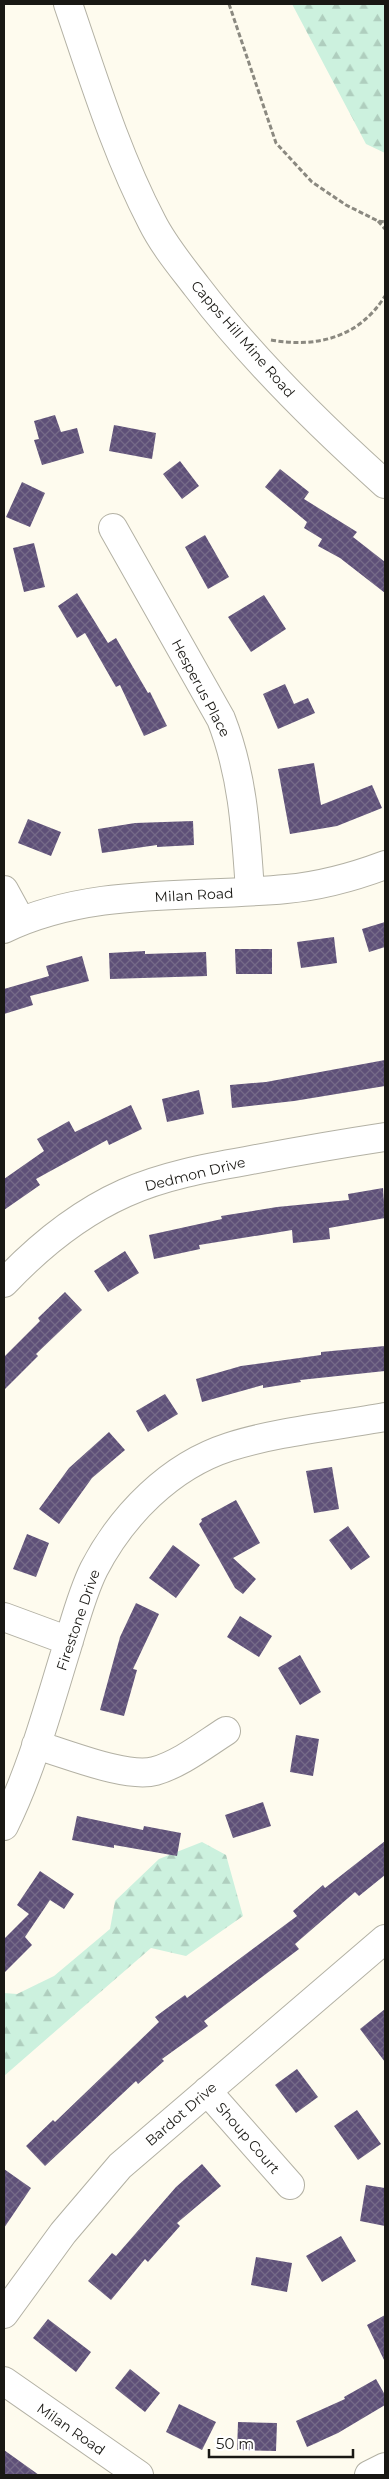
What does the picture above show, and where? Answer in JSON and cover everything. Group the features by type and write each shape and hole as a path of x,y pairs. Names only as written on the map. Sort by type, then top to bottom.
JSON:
{"street":[{"name":"Capps Hill Mine Road","path":"68,4 109,122 152,222 167,248 234,332 298,402 385,484"},
{"name":"Hesperus Place","path":"112,528 220,719 232,749 244,813 250,891"},
{"name":"Milan Road","path":"13,925 56,909 109,900 286,889 355,876 385,865"},
{"path":"4,890 13,925"},
{"name":"Dedmon Drive","path":"4,1283 25,1260 54,1235 100,1206 126,1193 160,1180 215,1167 385,1137"},
{"name":"Firestone Drive","path":"4,1826 18,1795 36,1745 69,1640 94,1569 118,1530 145,1500 185,1468 207,1455 253,1440 385,1417"},
{"path":"4,1617 69,1640"},
{"path":"36,1745 117,1770 141,1773 155,1771 177,1761 226,1732"},
{"name":"Bardot Drive","path":"4,2314 63,2233 120,2166 385,1939"},
{"name":"Shoup Court","path":"207,2091 290,2185"},
{"name":"Milan Road","path":"4,2381 139,2475"},
{"path":"369,2475 385,2467"}],"path":[{"path":"229,4 276,143 312,182 346,205 385,222"},
{"path":"378,220 385,229"},
{"path":"234,332 296,344 332,339 364,319 385,296"}],"green space":[{"path":"292,4 385,4 385,153 366,144"},
{"path":"202,1842 226,1855 243,1916 186,1956 151,1948 4,2076 4,1993 17,1994 54,1976 110,1929 115,1901 159,1859"}],"building":[{"path":"55,415 61,432 77,428 84,453 42,465 34,440 39,439 34,421"},
{"path":"114,425 156,433 152,459 109,451"},
{"path":"180,461 199,486 182,499 163,474"},
{"path":"280,469 309,492 304,499 357,532 353,537 385,562 385,593 340,558 318,546 322,539 304,528 307,522 265,487"},
{"path":"22,482 45,493 30,527 6,517"},
{"path":"205,535 229,577 208,589 185,547"},
{"path":"34,543 45,587 24,592 13,548"},
{"path":"77,593 108,643 116,638 148,693 150,692 167,726 144,736 120,685 116,687 85,633 77,638 58,606"},
{"path":"264,595 286,629 251,652 228,617"},
{"path":"285,684 294,704 308,698 315,713 278,729 263,694"},
{"path":"314,763 321,805 372,785 382,808 337,826 290,834 278,769"},
{"path":"28,819 61,832 51,856 18,843"},
{"path":"193,821 194,845 157,847 157,845 102,853 98,829 135,823"},
{"path":"385,922 385,947 369,952 362,929"},
{"path":"334,937 337,963 301,968 297,942"},
{"path":"235,949 272,949 272,974 236,974"},
{"path":"145,951 145,954 206,952 207,976 110,979 109,953"},
{"path":"82,956 89,981 30,996 33,1005 4,1014 4,989 49,976 46,966"},
{"path":"385,1060 385,1086 294,1101 232,1108 230,1085 266,1082"},
{"path":"199,1090 204,1114 167,1122 162,1099"},
{"path":"131,1105 142,1129 109,1145 107,1140 36,1179 40,1185 4,1210 4,1179 44,1151 37,1139 69,1121 75,1132"},
{"path":"383,1188 385,1218 329,1228 330,1239 293,1243 292,1230 199,1245 200,1249 154,1259 149,1235 222,1219 221,1216 277,1207 349,1200 348,1194"},
{"path":"125,1251 139,1273 108,1292 94,1271"},
{"path":"65,1292 82,1310 36,1354 38,1356 4,1390 4,1357 40,1321 38,1318"},
{"path":"385,1346 385,1371 300,1380 301,1382 263,1388 263,1385 202,1402 196,1379 241,1366 321,1355 321,1352"},
{"path":"165,1394 178,1414 148,1432 136,1411"},
{"path":"109,1432 125,1450 92,1478 59,1524 39,1509 69,1468"},
{"path":"332,1467 339,1509 314,1513 306,1471"},
{"path":"236,1500 260,1543 233,1558 256,1579 243,1594 235,1588 199,1524 202,1521 201,1519"},
{"path":"348,1526 370,1557 351,1570 329,1540"},
{"path":"27,1534 49,1543 36,1577 13,1569"},
{"path":"173,1545 200,1565 176,1598 149,1578"},
{"path":"136,1603 159,1614 133,1669 137,1670 124,1716 100,1710 120,1637"},
{"path":"240,1616 272,1636 259,1657 227,1637"},
{"path":"300,1655 321,1692 300,1705 278,1668"},
{"path":"296,1735 319,1739 313,1776 290,1772"},
{"path":"263,1802 271,1826 233,1838 225,1815"},
{"path":"77,1816 143,1830 144,1826 181,1833 177,1856 114,1845 114,1848 72,1840"},
{"path":"385,1841 385,1875 359,1896 355,1892 295,1944 299,1949 204,2021 208,2026 162,2059 164,2061 138,2084 136,2081 45,2166 26,2146 53,2120 55,2122 159,2022 155,2017 185,1995 187,1998 297,1916 293,1911 323,1885 325,1888"},
{"path":"40,1871 74,1894 64,1909 50,1900 25,1937 32,1945 4,1973 4,1939 29,1914 17,1905"},
{"path":"385,2009 385,2062 360,2029"},
{"path":"297,2069 318,2097 296,2113 275,2085"},
{"path":"357,2110 381,2144 358,2160 334,2126"},
{"path":"202,2164 221,2186 177,2223 180,2226 148,2262 145,2259 111,2300 88,2281 112,2253 116,2256 176,2187"},
{"path":"4,2169 31,2188 4,2228"},
{"path":"366,2185 385,2188 385,2226 360,2221"},
{"path":"341,2236 356,2261 322,2282 306,2256"},
{"path":"256,2257 292,2263 287,2292 251,2285"},
{"path":"385,2315 385,2362 367,2325"},
{"path":"48,2319 91,2352 76,2372 33,2338"},
{"path":"130,2369 160,2393 145,2412 115,2388"},
{"path":"376,2379 385,2395 385,2405 338,2433 307,2447 296,2421 345,2399 344,2397"},
{"path":"179,2404 216,2422 202,2450 166,2432"},
{"path":"238,2422 277,2423 276,2451 237,2450"},
{"path":"4,2450 39,2475 4,2475"}]}
